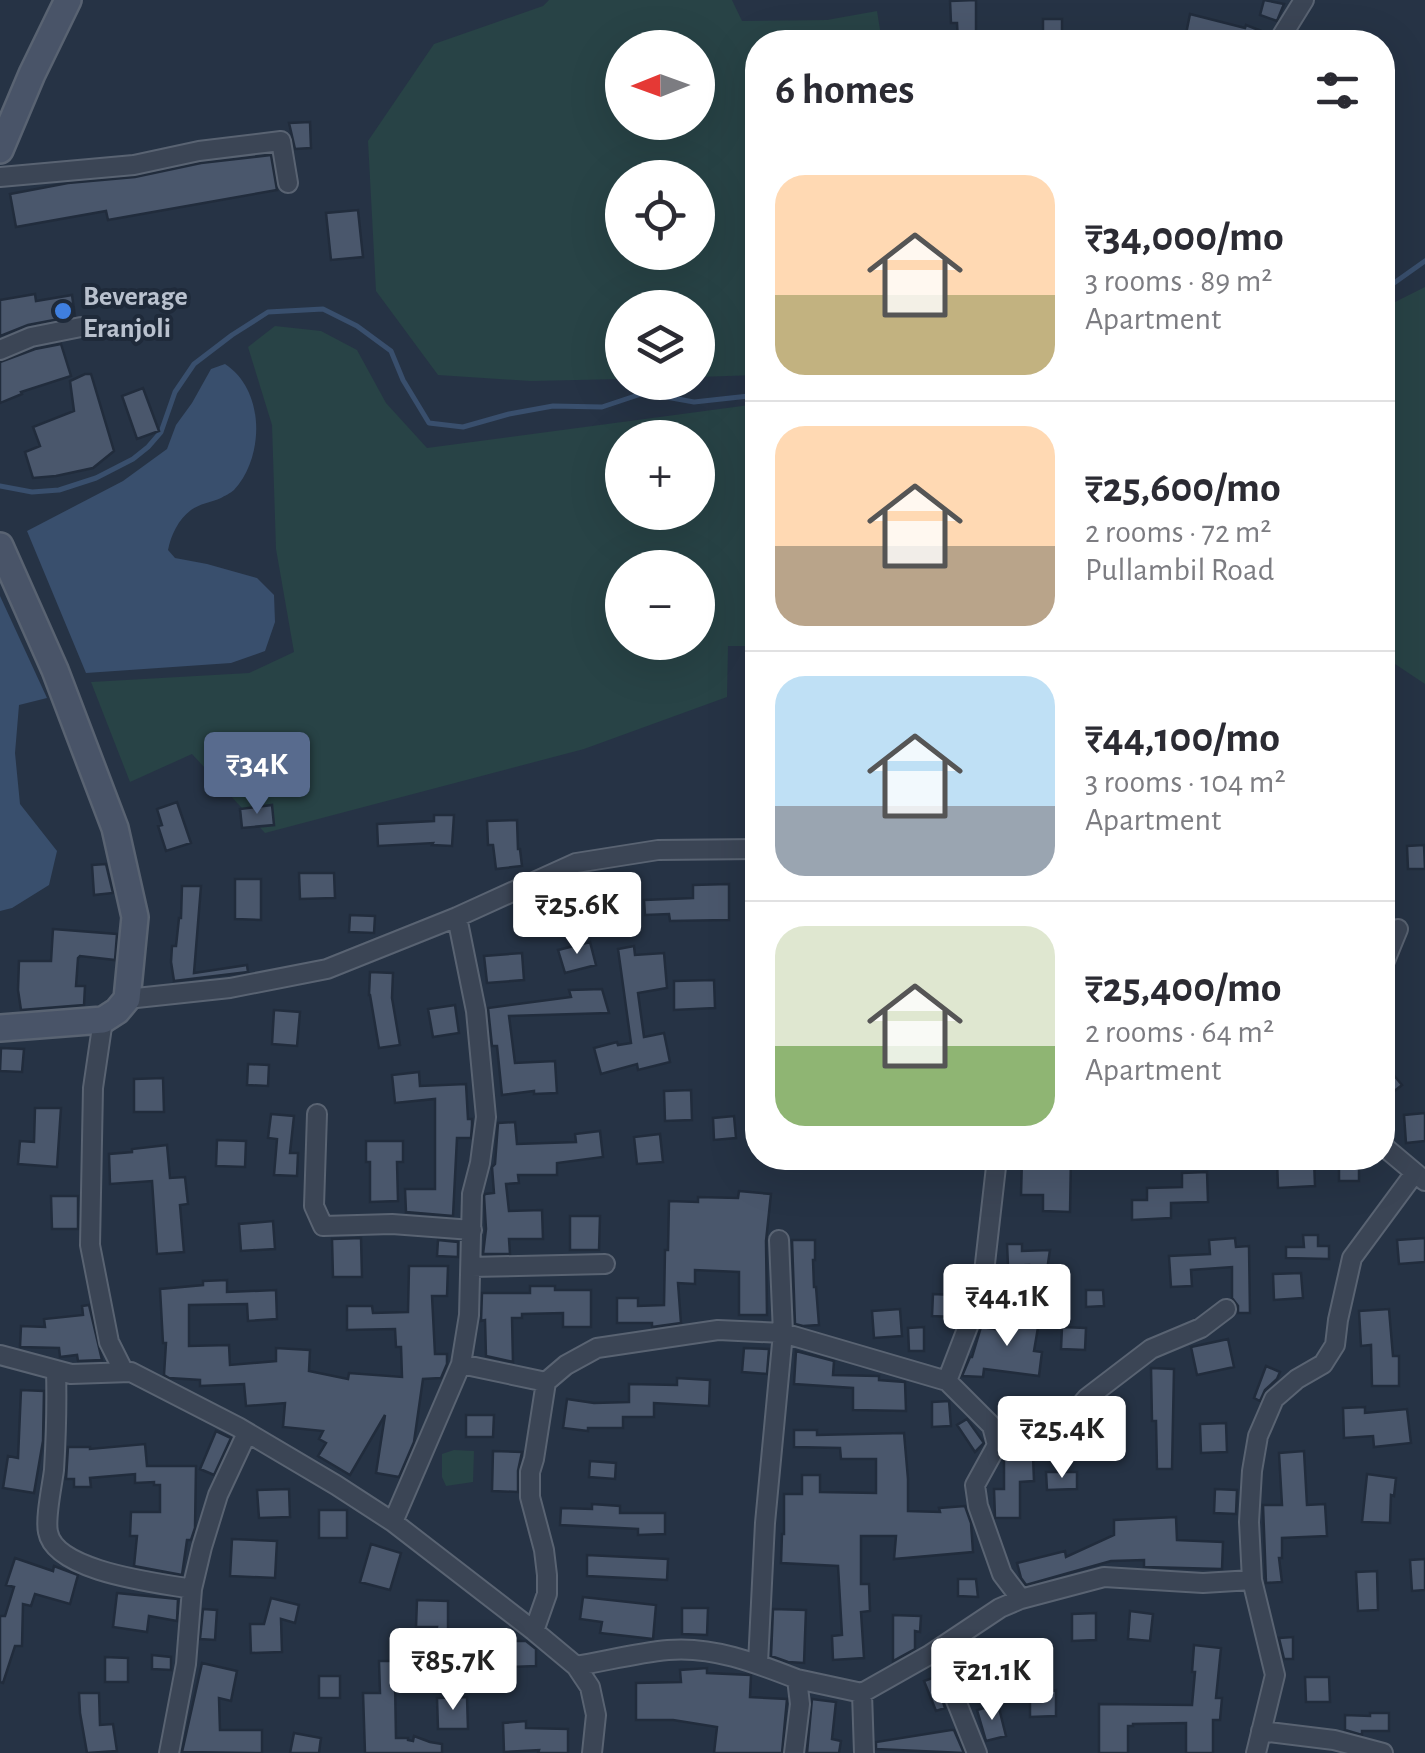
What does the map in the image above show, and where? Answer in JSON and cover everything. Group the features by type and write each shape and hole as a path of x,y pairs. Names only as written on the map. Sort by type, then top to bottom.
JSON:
{"street":[{"path":"0,150 68,0"},
{"path":"1285,30 1304,0"},
{"path":"0,177 134,165 198,151 281,141 288,184"},
{"path":"0,350 31,337 81,327"},
{"path":"0,546 55,670 114,828 135,917 126,999 117,1011 103,1020 0,1028"},
{"path":"126,999 230,988 327,969 457,917 576,863 658,850 745,849"},
{"path":"393,1522 461,1364 469,1315 472,1194 486,1117 476,1011 457,917"},
{"path":"1395,936 1398,929"},
{"path":"103,1020 92,1088 90,1245 110,1342 124,1372"},
{"path":"317,1114 314,1206 323,1226 392,1224 472,1230"},
{"path":"1256,1753 1275,1676 1252,1580 1249,1522 1258,1436 1274,1399 1323,1364 1335,1345 1352,1258 1420,1178 1395,1157"},
{"path":"946,1381 982,1290 996,1170"},
{"path":"758,1663 765,1523 783,1333 779,1240"},
{"path":"471,1267 606,1264"},
{"path":"996,1445 1026,1445 1060,1430 1087,1398 1151,1350 1201,1328 1226,1309"},
{"path":"534,1631 547,1594 547,1575 530,1498 530,1472 546,1382 566,1365 597,1348 718,1330 783,1333 946,1381 992,1426 996,1445 976,1485 978,1506 1002,1574 1022,1599"},
{"path":"0,1354 72,1374 131,1372 247,1433 393,1522 576,1666 590,1687 596,1715 592,1753"},
{"path":"461,1364 546,1382"},
{"path":"56,1370 57,1414 47,1534 60,1552 86,1567 192,1589"},
{"path":"169,1753 186,1664 192,1589 202,1546 218,1496 247,1433"},
{"path":"576,1666 671,1650 726,1654 797,1679 862,1694 932,1654 1000,1608 1022,1599 1104,1577 1188,1582 1252,1580"},
{"path":"932,1654 942,1654 977,1753"},
{"path":"794,1753 800,1704 797,1679"},
{"path":"862,1694 864,1753"},
{"path":"1261,1731 1334,1740 1383,1753"}],"green space":[{"path":"549,0 732,0 742,21 827,20 877,11 880,30 745,30 745,375 715,376 715,290 605,290 605,379 531,381 438,375 376,291 368,141 434,44 543,6"},
{"path":"1425,287 1425,684 1395,664 1395,302"},
{"path":"275,326 321,331 357,350 386,403 427,448 605,424 605,530 715,530 715,420 637,420 745,406 745,646 728,646 727,697 584,749 265,833 192,754 130,782 91,682 249,673 294,652 276,549 272,425 248,347"},
{"path":"474,1451 473,1482 446,1486 442,1454"}],"water":[{"path":"225,364 238,375 254,406 251,460 233,491 194,508 182,518 168,550 175,558 257,578 274,595 275,622 265,651 231,663 86,673 27,531 123,481 167,449 176,425 211,369"},
{"path":"0,596 47,698 19,705 15,753 20,804 57,851 49,885 0,911"}],"building":[{"path":"976,0 976,30 957,30 957,23 951,23 950,1"},
{"path":"1264,0 1284,4 1277,21 1260,15"},
{"path":"1190,14 1259,30 1187,30"},
{"path":"1043,19 1062,19 1062,30 1043,30"},
{"path":"310,122 311,148 295,149 289,123"},
{"path":"271,155 277,190 108,220 106,211 16,227 10,194"},
{"path":"358,210 363,257 331,260 326,213"},
{"path":"35,294 36,301 72,295 75,316 28,325 0,336 0,300"},
{"path":"61,344 71,376 0,403 0,362"},
{"path":"91,374 114,451 93,468 33,478 25,452 40,446 33,427 74,411 70,381"},
{"path":"143,388 159,431 137,439 122,396"},
{"path":"177,802 191,843 166,851 157,809"},
{"path":"272,805 274,825 242,828 240,809"},
{"path":"434,815 454,815 452,846 378,846 377,824 434,821"},
{"path":"517,820 522,866 496,869 493,845 488,845 487,821"},
{"path":"1424,845 1425,869 1408,869 1407,846"},
{"path":"106,864 113,893 94,895 92,865"},
{"path":"299,873 334,873 335,898 300,899"},
{"path":"235,879 261,879 261,920 235,919"},
{"path":"729,884 729,920 670,921 669,914 645,915 644,900 693,898 693,885"},
{"path":"182,886 201,886 194,973 247,965 248,972 174,981 172,946 176,946 181,918"},
{"path":"584,888 585,918 556,920 555,889"},
{"path":"350,915 375,916 374,933 349,932"},
{"path":"53,929 117,934 115,960 78,958 76,986 85,986 84,1005 21,1010 19,961 51,961"},
{"path":"590,942 596,965 565,973 558,950"},
{"path":"634,946 635,955 664,953 667,988 638,993 644,1037 664,1033 670,1062 638,1070 637,1064 601,1074 594,1048 631,1043 618,949"},
{"path":"522,953 524,980 487,983 484,956"},
{"path":"370,972 393,973 392,998 400,1045 379,1048 369,995"},
{"path":"714,980 715,1008 674,1010 674,981"},
{"path":"602,989 609,1013 509,1016 515,1063 555,1061 557,1093 502,1095 488,1008 571,997 569,990"},
{"path":"455,1005 459,1033 433,1037 428,1009"},
{"path":"274,1010 300,1012 297,1046 272,1044"},
{"path":"1,1048 24,1049 22,1072 0,1071"},
{"path":"248,1064 269,1065 268,1086 247,1085"},
{"path":"419,1072 420,1086 466,1084 471,1138 457,1138 453,1216 406,1212 405,1189 435,1189 435,1099 395,1103 392,1075"},
{"path":"163,1078 164,1112 134,1112 134,1079"},
{"path":"691,1090 692,1120 665,1121 664,1091"},
{"path":"35,1108 61,1108 57,1167 18,1164 20,1141 34,1142"},
{"path":"1425,1113 1425,1141 1406,1143 1404,1115"},
{"path":"271,1114 294,1116 290,1153 298,1153 297,1176 274,1175 277,1139 268,1138"},
{"path":"734,1116 736,1138 714,1140 713,1118"},
{"path":"515,1122 517,1144 576,1142 575,1134 600,1131 603,1157 557,1163 557,1175 518,1175 519,1183 506,1184 509,1211 542,1210 543,1239 509,1239 510,1254 483,1254 484,1196 494,1193 492,1167 498,1123"},
{"path":"660,1134 663,1162 637,1164 634,1137"},
{"path":"217,1140 246,1141 245,1167 216,1166"},
{"path":"366,1141 403,1141 403,1162 397,1162 398,1201 370,1202"},
{"path":"167,1145 170,1178 185,1177 188,1204 180,1205 184,1252 157,1254 152,1181 110,1184 109,1154"},
{"path":"1022,1170 1071,1170 1070,1212 1043,1211 1043,1195 1021,1195"},
{"path":"1277,1170 1314,1170 1315,1186 1278,1188"},
{"path":"1339,1170 1359,1170 1359,1181 1339,1181"},
{"path":"1207,1172 1208,1202 1171,1203 1171,1218 1132,1220 1132,1200 1147,1200 1147,1188 1182,1187 1182,1173"},
{"path":"739,1191 771,1194 766,1241 767,1315 739,1315 739,1272 695,1270 695,1284 678,1283 681,1323 652,1327 652,1323 617,1323 617,1298 638,1298 638,1306 664,1305 669,1201 738,1198"},
{"path":"51,1196 78,1196 78,1229 52,1229"},
{"path":"570,1216 600,1216 599,1250 570,1250"},
{"path":"273,1221 275,1249 241,1251 239,1224"},
{"path":"1303,1235 1318,1235 1318,1246 1329,1246 1329,1259 1286,1258 1286,1247 1304,1247"},
{"path":"361,1238 362,1277 333,1277 332,1239"},
{"path":"1235,1238 1236,1247 1249,1246 1250,1313 1238,1313 1232,1298 1232,1267 1191,1270 1192,1286 1171,1287 1169,1256 1210,1254 1209,1240"},
{"path":"1425,1238 1425,1262 1399,1264 1397,1240"},
{"path":"438,1240 458,1242 458,1257 437,1256"},
{"path":"792,1240 815,1240 814,1287 819,1325 795,1324"},
{"path":"1007,1244 1022,1244 1022,1251 1050,1250 1046,1277 1029,1277 1029,1265 1008,1266"},
{"path":"409,1266 448,1266 447,1296 432,1296 435,1354 447,1354 447,1364 441,1378 423,1379 414,1442 399,1477 376,1473 385,1415 350,1475 318,1456 326,1443 319,1439 323,1431 283,1427 285,1403 246,1406 244,1384 200,1386 200,1380 164,1375 166,1343 160,1289 227,1280 227,1292 276,1290 277,1319 248,1321 247,1304 189,1305 189,1346 229,1345 230,1365 276,1361 276,1348 310,1350 309,1371 348,1379 349,1373 402,1377 401,1347 396,1347 395,1329 347,1330 347,1306 372,1306 373,1313 408,1312"},
{"path":"1301,1273 1303,1298 1274,1300 1273,1274"},
{"path":"530,1286 591,1290 591,1327 563,1327 563,1313 522,1314 522,1318 512,1318 513,1362 486,1356 482,1293 530,1293"},
{"path":"1086,1290 1103,1290 1104,1306 1086,1307"},
{"path":"933,1294 953,1295 953,1317 932,1316"},
{"path":"89,1305 102,1360 78,1361 77,1355 60,1357 59,1348 20,1347 21,1326 45,1327 44,1319 83,1315 82,1306"},
{"path":"900,1309 902,1336 874,1338 872,1311"},
{"path":"1389,1309 1393,1356 1399,1356 1399,1386 1372,1386 1371,1345 1361,1346 1359,1311"},
{"path":"1013,1311 1040,1316 1034,1351 1042,1352 1039,1376 984,1369 983,1377 962,1376 981,1327 1010,1331"},
{"path":"924,1327 924,1351 909,1351 908,1328"},
{"path":"1062,1327 1086,1328 1085,1350 1061,1349"},
{"path":"1228,1339 1234,1367 1197,1375 1191,1347"},
{"path":"744,1348 769,1349 767,1374 742,1372"},
{"path":"796,1351 834,1361 833,1375 879,1376 879,1380 905,1382 906,1411 853,1410 853,1388 794,1384"},
{"path":"1266,1366 1280,1372 1260,1401 1254,1398"},
{"path":"1151,1368 1174,1369 1172,1469 1157,1469"},
{"path":"677,1378 710,1380 709,1406 654,1403 654,1417 623,1417 623,1428 563,1428 567,1399 629,1402 629,1384 677,1385"},
{"path":"21,1390 44,1391 43,1441 34,1493 3,1488 8,1456 18,1458"},
{"path":"949,1401 951,1426 932,1427 932,1402"},
{"path":"1010,1404 1053,1411 1053,1418 1035,1430 1007,1432"},
{"path":"1365,1407 1365,1413 1407,1409 1411,1443 1374,1447 1373,1436 1344,1438 1343,1408"},
{"path":"466,1415 494,1415 493,1437 466,1437"},
{"path":"967,1419 984,1443 975,1452 957,1425"},
{"path":"1226,1423 1227,1452 1201,1453 1200,1424"},
{"path":"794,1430 817,1430 817,1435 904,1433 908,1511 940,1512 939,1508 965,1506 971,1523 973,1552 894,1559 896,1536 861,1536 861,1584 869,1584 870,1611 861,1612 864,1658 833,1660 832,1636 842,1635 838,1566 781,1563 784,1494 802,1494 802,1475 820,1475 820,1492 876,1493 876,1459 841,1459 840,1448 794,1447"},
{"path":"216,1431 231,1438 214,1475 200,1469"},
{"path":"1101,1433 1124,1433 1125,1455 1102,1456"},
{"path":"145,1444 147,1466 196,1466 195,1528 191,1540 187,1540 182,1575 134,1566 137,1536 130,1536 131,1512 160,1512 160,1485 135,1483 135,1474 90,1478 91,1487 74,1487 74,1479 66,1479 68,1447"},
{"path":"493,1451 522,1452 518,1492 492,1491"},
{"path":"1304,1451 1307,1505 1325,1504 1327,1536 1282,1538 1282,1582 1266,1583 1263,1505 1282,1505 1279,1453"},
{"path":"1033,1456 1034,1481 1020,1482 1020,1518 995,1518 994,1489 1004,1489 1004,1458"},
{"path":"590,1461 616,1463 615,1479 589,1477"},
{"path":"1046,1472 1077,1472 1077,1489 1047,1490"},
{"path":"1367,1474 1396,1478 1390,1523 1362,1522"},
{"path":"289,1489 290,1517 259,1518 257,1490"},
{"path":"1215,1489 1237,1490 1236,1514 1214,1513"},
{"path":"592,1504 620,1506 620,1513 665,1513 665,1534 638,1535 638,1529 560,1525 561,1508 592,1509"},
{"path":"319,1510 347,1510 347,1538 319,1538"},
{"path":"1176,1517 1177,1540 1223,1542 1222,1569 1144,1567 1144,1560 1111,1561 1026,1585 1021,1578 1017,1563 1065,1551 1066,1557 1114,1535 1114,1520"},
{"path":"232,1539 277,1541 275,1578 230,1576"},
{"path":"371,1544 401,1553 390,1590 360,1582"},
{"path":"587,1555 668,1559 667,1580 587,1576"},
{"path":"15,1558 78,1575 70,1604 35,1594 31,1606 23,1604 22,1646 15,1646 3,1683 0,1616 5,1616 14,1587 6,1585"},
{"path":"1425,1559 1425,1590 1412,1591 1410,1560"},
{"path":"1377,1571 1378,1610 1358,1611 1356,1572"},
{"path":"958,1579 976,1579 978,1597 958,1596"},
{"path":"117,1593 178,1599 177,1621 149,1616 147,1632 113,1627"},
{"path":"583,1597 656,1605 653,1639 600,1633 602,1622 580,1619"},
{"path":"271,1598 299,1605 295,1623 281,1619 282,1652 251,1653 250,1624 264,1624"},
{"path":"417,1600 448,1601 448,1634 476,1640 468,1678 428,1669 437,1627 416,1627"},
{"path":"682,1608 708,1608 707,1635 682,1634"},
{"path":"203,1609 217,1610 215,1640 200,1639"},
{"path":"773,1609 806,1610 804,1663 771,1656"},
{"path":"1130,1611 1153,1614 1150,1641 1128,1639"},
{"path":"1096,1613 1096,1640 1072,1641 1072,1614"},
{"path":"893,1615 921,1616 920,1632 915,1631 915,1649 893,1661"},
{"path":"1293,1637 1293,1659 1284,1659 1279,1638"},
{"path":"511,1641 526,1641 536,1649 536,1666 511,1667"},
{"path":"1194,1645 1221,1648 1216,1698 1222,1698 1220,1720 1213,1720 1213,1753 1186,1753 1186,1723 1133,1724 1128,1726 1128,1753 1099,1753 1099,1704 1192,1705"},
{"path":"1012,1652 1013,1678 982,1679 981,1653"},
{"path":"152,1655 171,1657 171,1670 152,1669"},
{"path":"105,1657 128,1658 128,1682 105,1682"},
{"path":"379,1661 406,1661 407,1682 395,1682 396,1738 413,1741 414,1736 442,1744 442,1753 365,1753 363,1693 380,1693"},
{"path":"202,1663 237,1671 231,1701 219,1698 220,1730 262,1730 262,1753 182,1752"},
{"path":"707,1668 707,1673 751,1675 750,1697 787,1699 782,1753 714,1753 717,1727 673,1720 636,1720 636,1683 681,1682 680,1670"},
{"path":"319,1676 340,1676 340,1698 319,1698"},
{"path":"935,1677 945,1708 936,1711 924,1681"},
{"path":"1305,1677 1329,1677 1330,1702 1306,1702"},
{"path":"1056,1690 1056,1716 1030,1717 1030,1696"},
{"path":"79,1693 99,1693 100,1725 113,1724 117,1751 87,1753"},
{"path":"467,1697 468,1729 438,1729 437,1698"},
{"path":"812,1699 836,1702 832,1739 841,1741 839,1753 807,1753"},
{"path":"998,1704 1006,1736 986,1741 977,1710"},
{"path":"1389,1713 1389,1731 1362,1731 1362,1735 1345,1730 1345,1715"},
{"path":"526,1721 526,1728 568,1729 568,1753 504,1752 503,1723"},
{"path":"954,1730 964,1753 876,1749 876,1742"},
{"path":"294,1733 321,1738 319,1753 290,1753"}],"waterway":[{"path":"1395,282 1425,261"},
{"path":"0,486 32,492 59,490 96,478 133,459 161,432 175,392 194,364 268,312 323,309 357,326 391,351 429,423 463,427 553,406 602,407 644,393 694,402 745,396"}],"place":[{"name":"Beverage Eranjoli","path":"63,311"}]}
